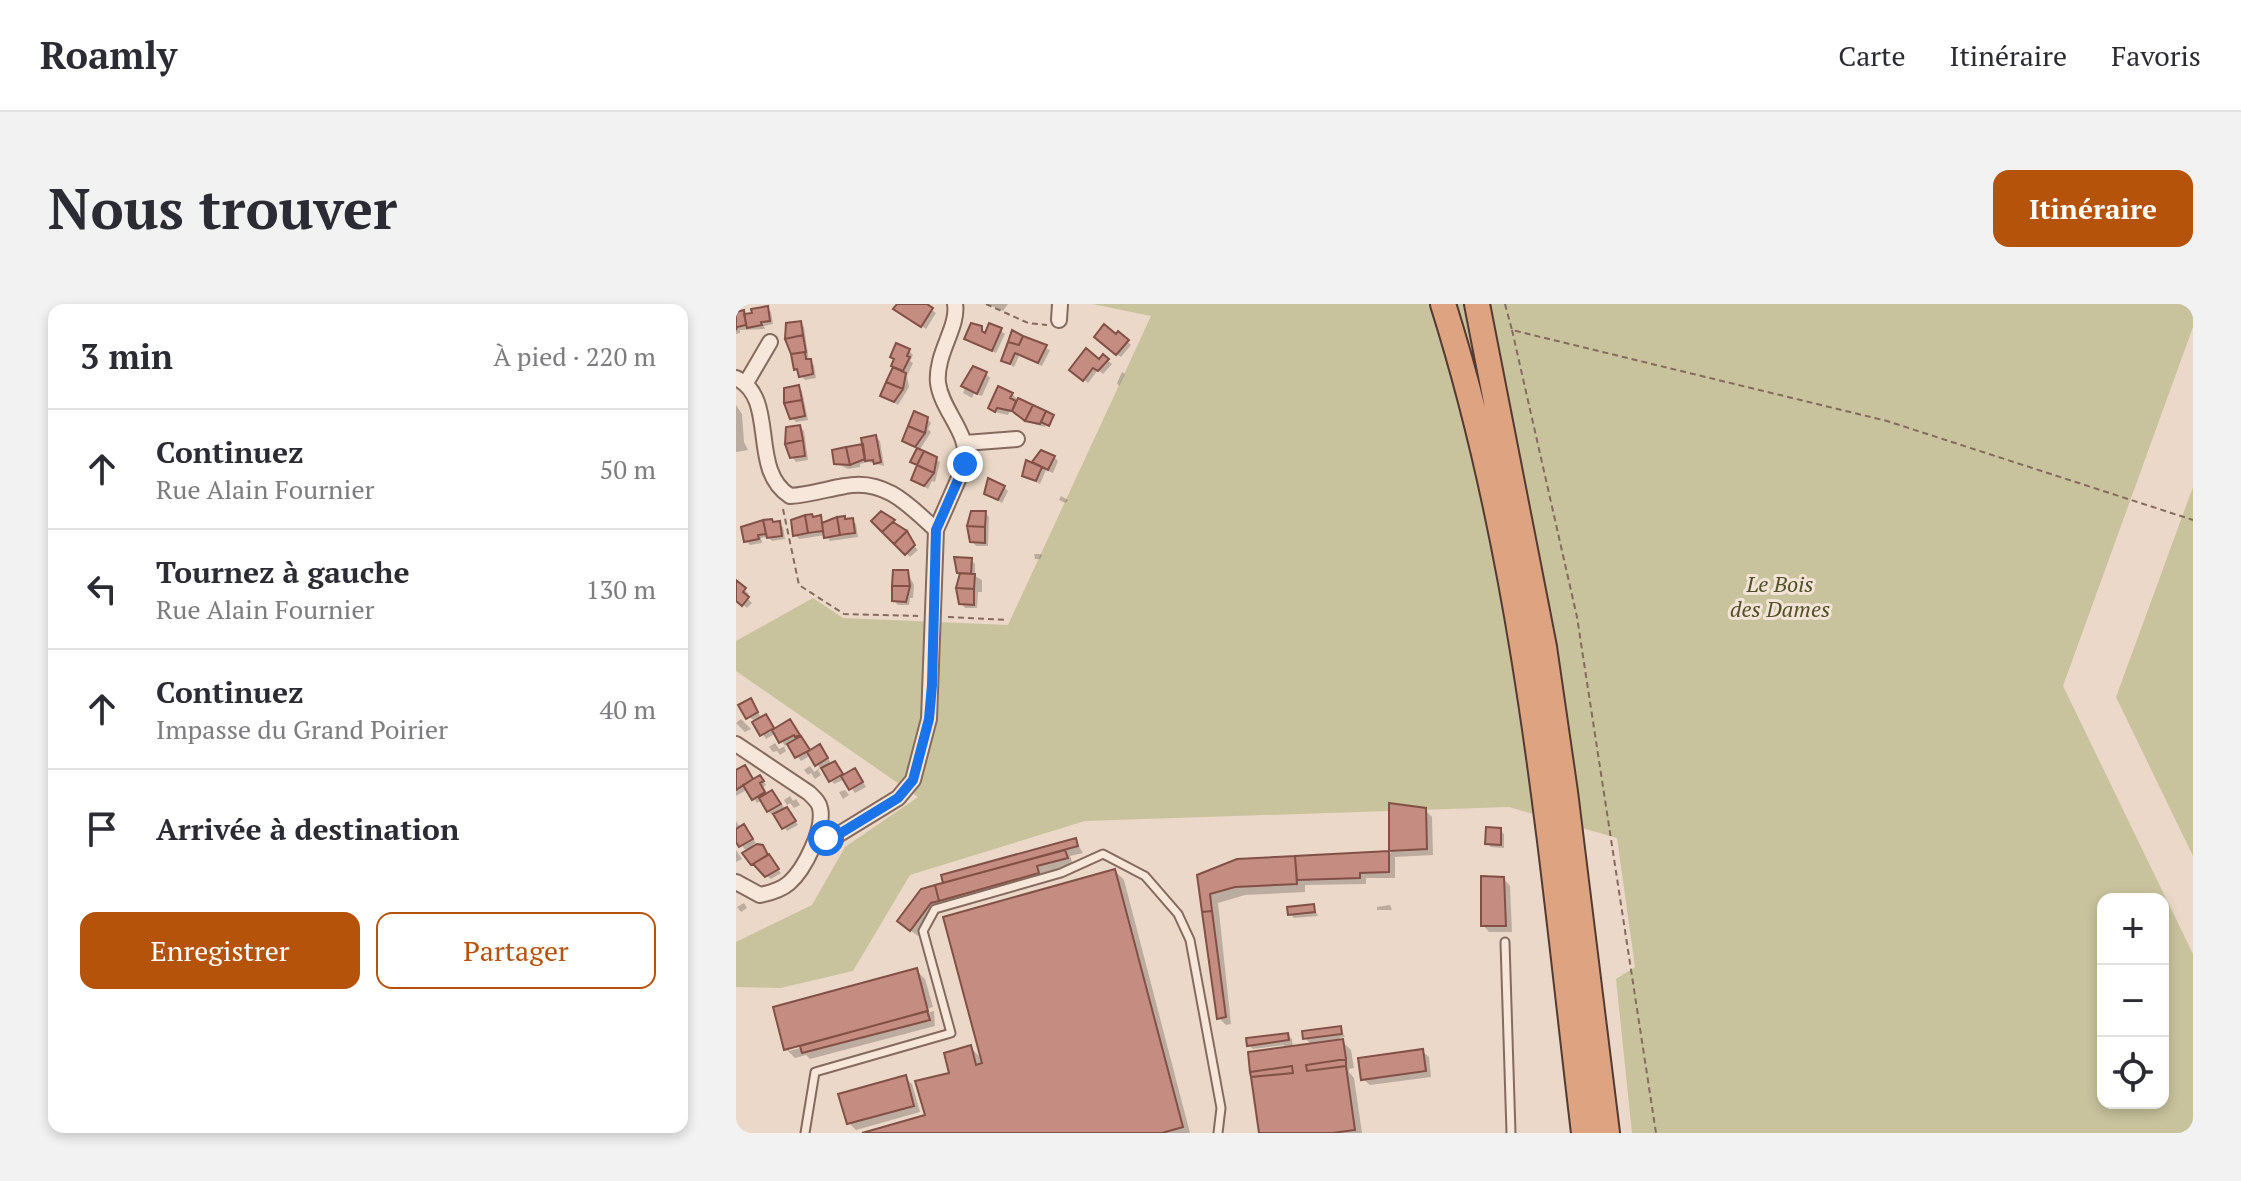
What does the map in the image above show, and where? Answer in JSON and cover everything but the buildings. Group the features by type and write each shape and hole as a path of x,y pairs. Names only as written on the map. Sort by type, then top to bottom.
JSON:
{"highway":[{"path":"1443,304 1492,486 1533,707 1584,1133"},
{"path":"1467,304 1502,432"},
{"path":"1477,304 1544,647 1607,1133"}],"street":[{"path":"817,837 836,836 898,798 913,780 929,719 936,530 967,454 938,383 943,346 953,323 955,304"},
{"path":"1059,320 1060,304"},
{"path":"770,342 741,380 755,394 771,476 779,489 790,496 851,485 884,488 903,500 936,530"},
{"path":"965,443 1017,439"},
{"path":"736,744 809,793 819,803 821,813 817,837 799,872 787,886 760,895 736,882"}],"lane":[{"path":"805,1133 815,1072 951,1033 923,931 935,909 1061,873 1103,854 1145,876 1178,914 1190,940 1221,1108 1218,1133"},
{"path":"1505,942 1511,1133"}],"path":[{"path":"986,304 1028,323 1050,325 1059,320"},
{"path":"1505,304 1577,617 1656,1133"},
{"path":"1512,330 1887,421 2193,520"},
{"path":"779,489 799,585 844,614 1007,620"}],"green space":[{"name":"Le Bois des Dames","path":"1092,304 2193,304 2193,327 2063,686 2163,893 2097,893 2097,1109 2169,1109 2169,905 2193,954 2193,1133 1632,1133 1616,979 1635,967 1617,838 1509,807 1085,821 910,875 853,971 780,988 736,987 736,942 812,905 845,847 918,797 736,671 736,641 813,598 843,618 1008,625 1151,316"},
{"path":"2193,487 2193,856 2116,697"}],"route":[{"path":"826,838 836,836 898,798 913,780 929,719 936,530 965,464"}]}
